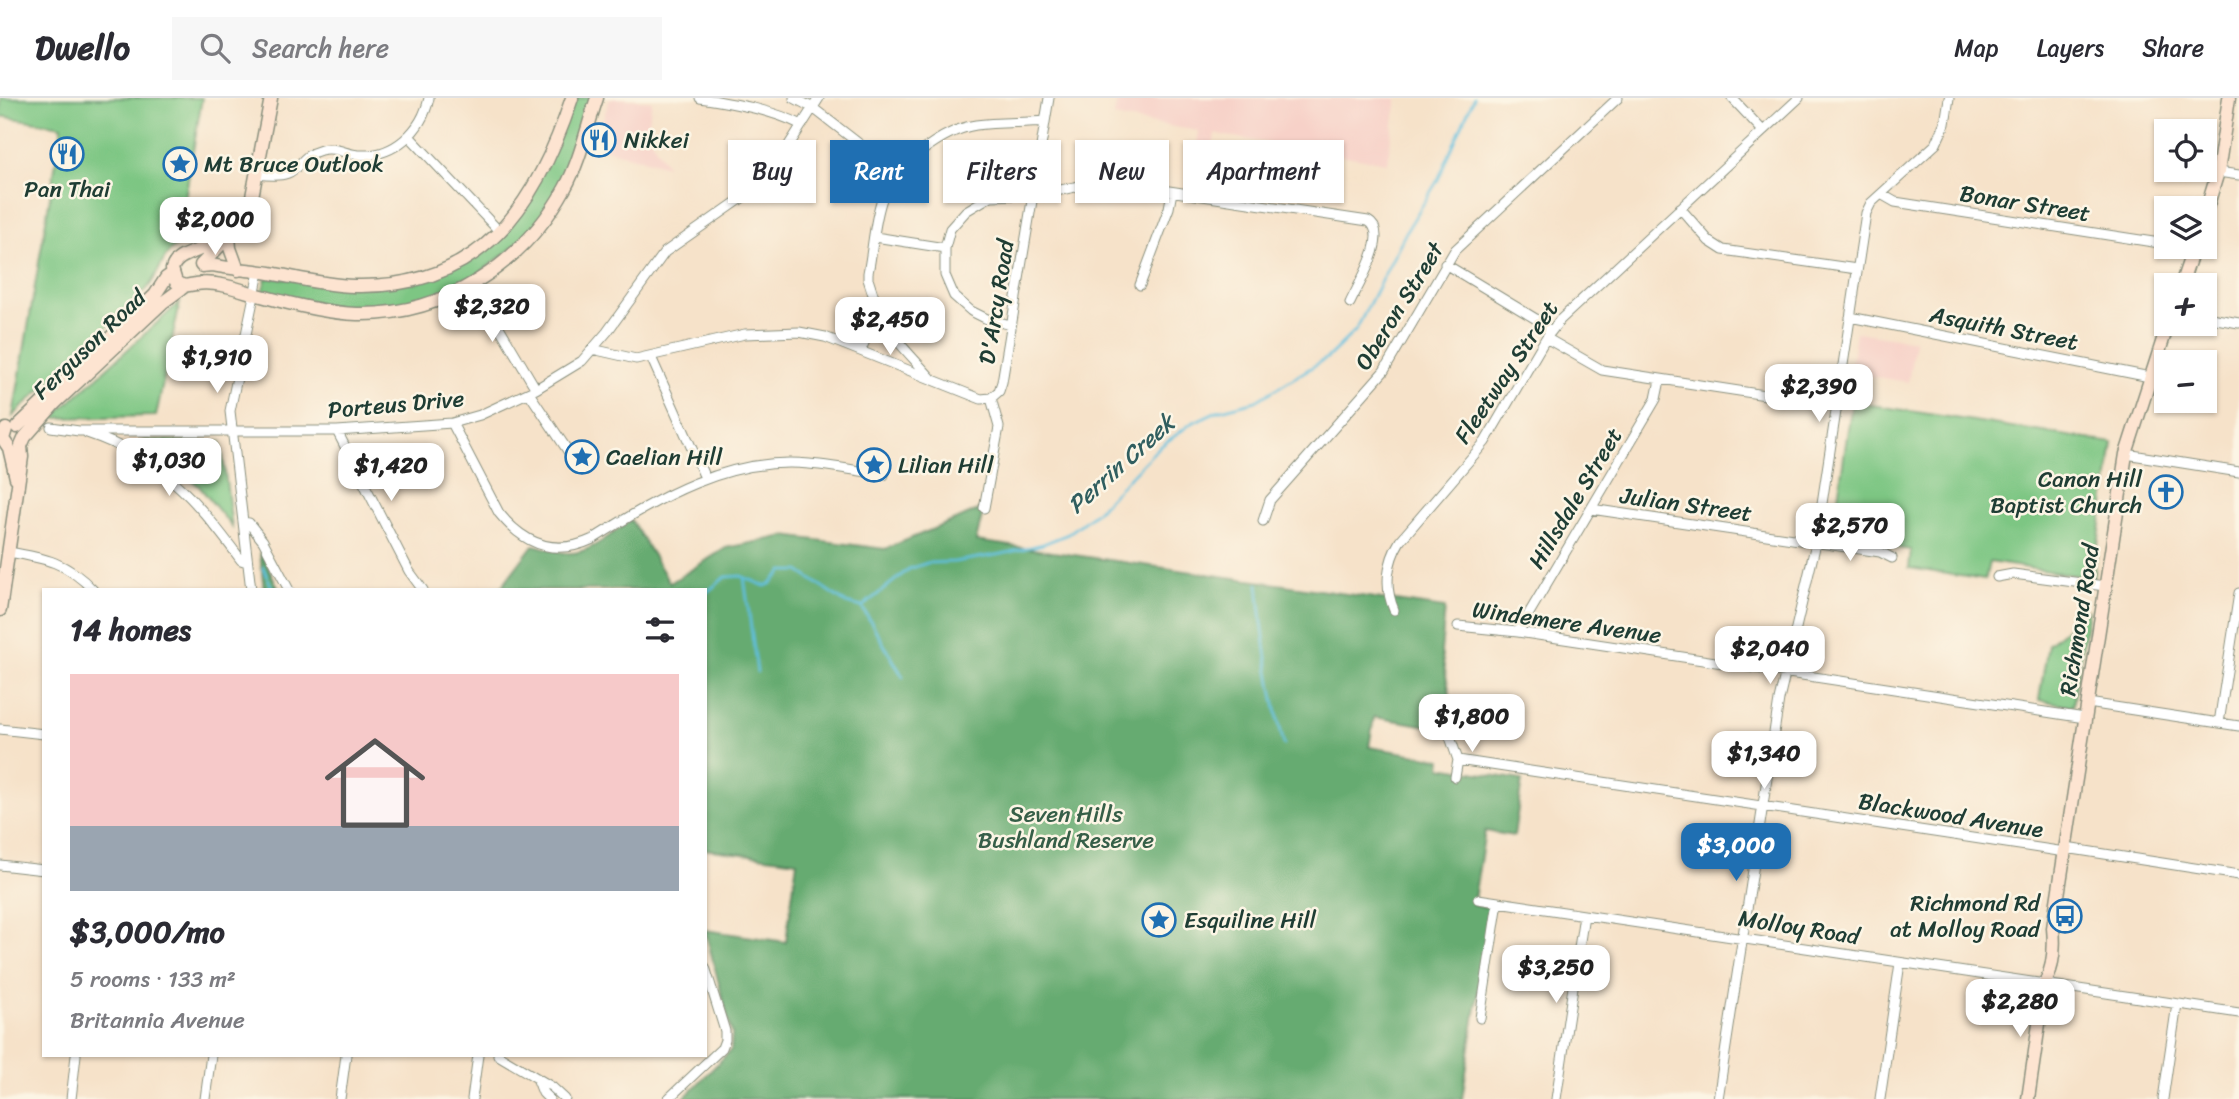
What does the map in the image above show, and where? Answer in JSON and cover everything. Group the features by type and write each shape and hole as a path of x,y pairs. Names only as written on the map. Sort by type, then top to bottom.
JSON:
{"main road":[{"path":"201,266 229,236 251,202 271,98"},
{"path":"201,266 212,265 341,285 400,283 448,267 481,247 522,206 537,184 572,98"},
{"path":"237,222 189,256 176,261 172,274 176,282 228,286 324,310 369,314 424,304 451,295 473,284 508,260 536,232 569,179 597,98"},
{"path":"2211,196 2218,172 2229,98"},
{"path":"229,236 230,248 238,270"},
{"path":"189,256 194,257 201,266 201,276 190,285"},
{"name":"Ferguson Road","path":"10,437 155,295 166,278 172,274"},
{"name":"Ferguson Road","path":"10,437 67,392 162,303 190,285"},
{"name":"Richmond Road","path":"2028,1099 2045,983 2045,957 2053,928 2126,454 2164,336"},
{"path":"0,610 22,461 10,437"}],"street":[{"path":"258,174 275,177 287,174 321,149 368,155 394,146 409,136 424,117 429,98"},
{"path":"700,98 740,104 802,125"},
{"path":"794,98 813,108 854,140"},
{"name":"Porteus Drive","path":"51,427 79,430 337,431 452,424 497,409 582,361 607,332 665,252 755,189 773,170 819,98"},
{"name":"D'Arcy Road","path":"1042,140 1049,98"},
{"name":"Oberon Street","path":"1263,521 1270,500 1384,371 1445,264 1464,241 1618,98"},
{"path":"1732,98 1763,131"},
{"name":"Fleetway Street","path":"1394,610 1389,598 1388,565 1392,554 1400,541 1485,442 1548,335 1568,311 1799,98"},
{"path":"1718,1099 1785,673 1816,543 1866,213 1871,203 1936,144 1945,124 1949,98"},
{"path":"929,146 975,125 1045,121"},
{"path":"409,136 499,231"},
{"path":"2218,172 2239,175"},
{"path":"1061,189 1103,181 1363,219 1373,223 1378,236 1350,303"},
{"path":"1140,285 1169,208 1172,191"},
{"name":"Bonar Street","path":"1881,194 1895,202 2154,242"},
{"path":"881,203 868,279 888,330 933,381"},
{"path":"979,203 966,211 950,229 945,275 954,296 971,311 987,319 1012,325"},
{"name":"D'Arcy Road","path":"984,508 999,427 991,398 999,391 1002,382 1032,203"},
{"path":"1680,208 1709,241 1723,250 1857,269"},
{"path":"875,237 946,248"},
{"path":"1445,264 1541,322 1548,335 1602,370 1837,407"},
{"path":"251,588 230,406 259,272"},
{"path":"473,284 532,391 576,463"},
{"path":"861,350 878,310"},
{"name":"Asquith Street","path":"1850,317 2150,377"},
{"path":"2217,319 2239,323"},
{"path":"592,349 636,359 745,334 799,332 825,337 861,350 981,399 991,398"},
{"path":"651,357 705,478"},
{"name":"Hillsdale Street","path":"1518,632 1656,399 1660,380"},
{"path":"452,424 499,513 520,534 545,546 578,546 705,478 750,467 797,463 884,475"},
{"path":"79,430 146,459 195,501 241,560 247,562"},
{"path":"337,431 409,571 422,588"},
{"path":"2126,454 2239,472"},
{"name":"Julian Street","path":"1591,509 1880,552 1892,558"},
{"path":"243,522 249,523 263,541 288,588"},
{"path":"8,552 59,563 80,576 91,588"},
{"path":"1997,577 2012,574 2105,586"},
{"path":"2219,723 2239,593"},
{"name":"Windemere Avenue","path":"1458,626 1518,632 2085,718"},
{"path":"2088,703 2239,726"},
{"path":"0,729 42,734"},
{"path":"1450,737 1458,760 1455,777"},
{"name":"Blackwood Avenue","path":"1458,760 2239,875"},
{"path":"0,865 42,870"},
{"name":"Molloy Road","path":"1478,899 2239,1013"},
{"path":"1480,1018 1498,902"},
{"path":"1556,1099 1584,915"},
{"path":"1880,1099 1900,963"},
{"path":"668,1099 722,1048 725,1040 725,1031 707,973"},
{"path":"2163,1099 2178,1004"},
{"path":"71,1099 76,1057"},
{"path":"205,1099 211,1057"},
{"path":"340,1099 346,1057"},
{"path":"472,1099 478,1057"},
{"path":"501,1057 552,1087 565,1099"},
{"path":"537,1078 543,1093 549,1099"}],"shaded area":[{"path":"614,98 652,101 647,133 667,166 595,146 609,100"},
{"path":"1117,98 1397,98 1387,163 1344,156 1344,140 1251,140 1215,134 1214,140 1198,140 1199,131 1114,117"},
{"path":"1856,332 1915,341 1908,382 1850,373"}],"green space":[{"path":"1,98 202,98 177,245 167,255 146,290 13,416 62,126 0,116"},
{"path":"574,98 594,98 567,178 531,234 465,284 412,304 348,311 263,292 266,278 416,283 508,227"},
{"path":"180,302 156,416 52,418"},
{"path":"1852,402 2113,443 2093,578 1989,562 1985,580 1909,568 1911,550 1832,538"},
{"path":"145,440 221,442 232,527 199,486 140,443"},
{"name":"Seven Hills Bushland Reserve","path":"984,508 976,541 1445,608 1441,652 1458,731 1374,717 1369,747 1442,759 1441,767 1522,780 1514,836 1485,831 1473,905 1491,908 1462,1099 683,1099 731,1050 732,1034 707,930 786,942 797,861 707,849 707,588 501,588 533,545 566,553 584,551 631,520 670,583 726,548 785,536 885,549"},
{"path":"260,553 278,588 264,588"},
{"path":"2088,610 2073,706 2039,700 2048,644"}],"waterway":[{"name":"Perrin Creek","path":"707,592 725,577 741,576 765,586 783,571 799,571 846,603 862,607 909,569 927,563 954,562 1002,554 1043,544 1068,534 1094,514 1157,449 1192,423 1217,411 1256,401 1327,358 1356,330 1407,230 1438,180 1474,98"},
{"path":"263,567 272,588"},
{"path":"744,577 757,672"},
{"path":"1258,584 1268,665 1284,745"},
{"path":"862,607 903,677"}],"place":[{"name":"Nikkei","path":"599,140"},
{"name":"Pan Thai","path":"67,154"},
{"name":"Mt Bruce Outlook","path":"180,164"},
{"name":"Caelian Hill","path":"582,457"},
{"name":"Lilian Hill","path":"874,465"},
{"name":"Canon Hill Baptist Church","path":"2166,492"},
{"name":"Richmond Rd at Molloy Road","path":"2065,916"},
{"name":"Esquiline Hill","path":"1159,920"}]}
